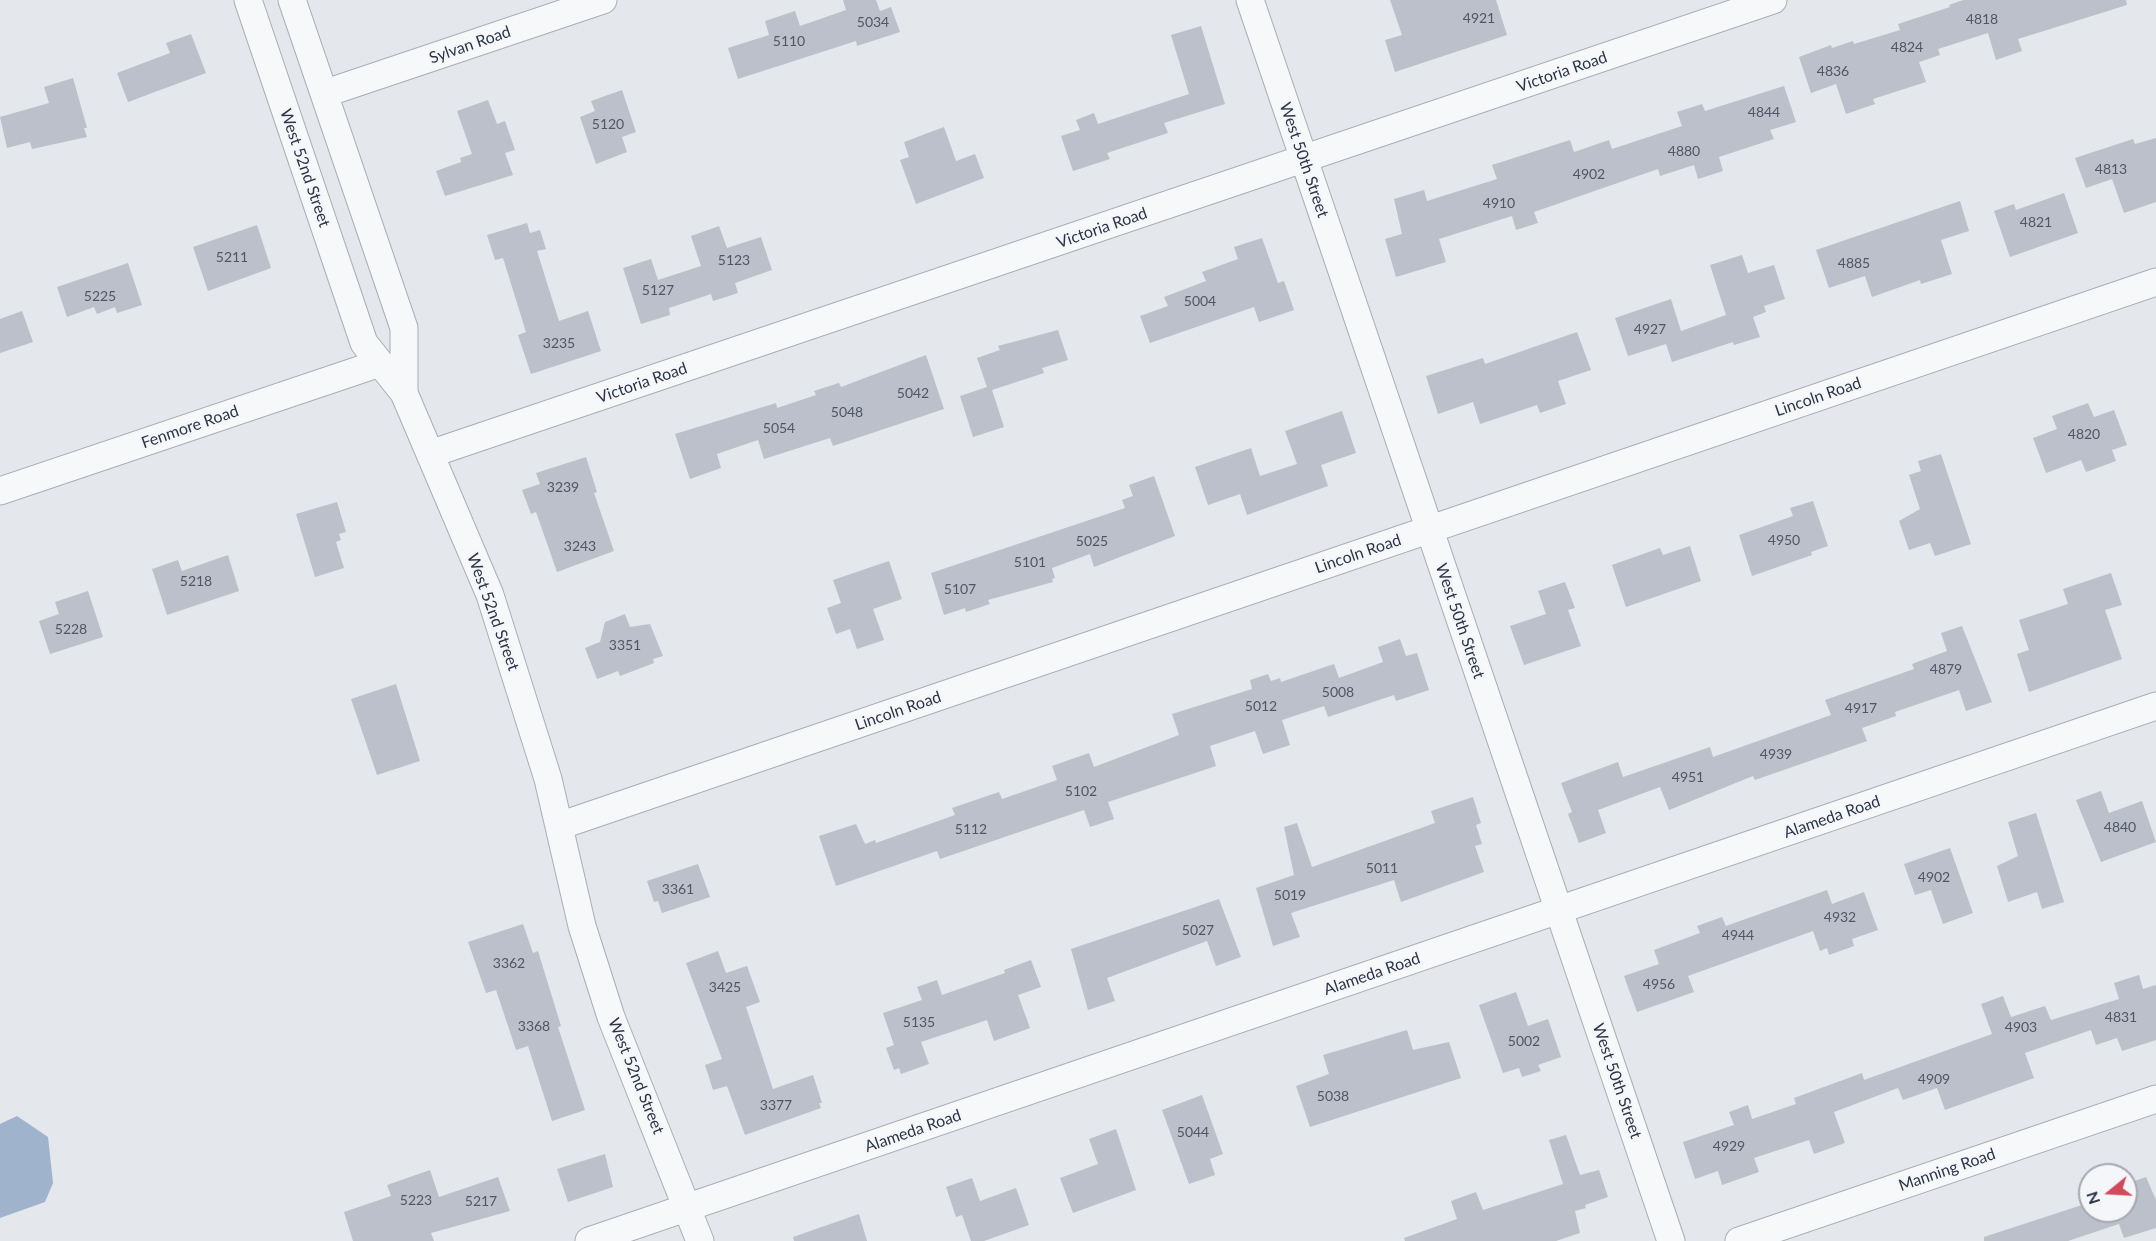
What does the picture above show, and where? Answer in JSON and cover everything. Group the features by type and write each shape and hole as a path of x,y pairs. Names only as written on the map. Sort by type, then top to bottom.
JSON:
{"street":[{"name":"West 52nd Street","path":"248,0 364,343 404,393 490,595 548,779 582,926 611,1017 700,1241"},
{"path":"292,0 404,328 404,393"},
{"name":"Sylvan Road","path":"338,89 603,0"},
{"name":"West 50th Street","path":"1250,0 1671,1241"},
{"name":"Victoria Road","path":"430,454 1773,0"},
{"name":"Lincoln Road","path":"559,826 2156,282"},
{"name":"Fenmore Road","path":"0,491 380,363"},
{"name":"Alameda Road","path":"589,1241 2156,706"},
{"name":"Manning Road","path":"1739,1241 2156,1099"}],"water":[{"path":"17,1116 48,1137 53,1183 45,1202 0,1218 0,1124"}],"building":[{"path":"843,0 876,0 880,11 891,7 900,32 857,46 856,41 738,79 728,48 769,35 765,21 795,11 800,26 846,10"},
{"path":"1390,0 1496,0 1507,35 1395,72 1385,40 1402,35"},
{"path":"1963,0 2126,0 2127,5 2018,39 2022,51 1996,60 1988,33 1938,49 1940,55 1919,62 1926,82 1873,99 1875,104 1846,114 1836,84 1811,93 1799,57 1831,45 1832,48 1853,41 1854,44 1900,30 1898,24 1950,7 1949,5"},
{"path":"1201,26 1225,104 1164,123 1168,133 1107,153 1110,159 1073,171 1061,136 1080,130 1076,120 1094,113 1098,124 1189,94 1171,35"},
{"path":"191,34 206,73 128,102 117,73 170,53 166,43"},
{"path":"73,78 87,128 84,128 87,137 32,149 30,142 7,148 0,117 49,103 44,87"},
{"path":"1784,86 1796,122 1770,130 1774,139 1719,157 1723,171 1698,179 1694,165 1660,176 1658,169 1534,212 1538,223 1516,230 1512,216 1439,239 1446,262 1396,277 1385,239 1402,234 1394,199 1424,190 1427,201 1497,179 1492,165 1570,140 1574,152 1609,140 1612,149 1682,126 1677,112 1702,104 1705,111"},
{"path":"622,90 636,132 622,137 627,152 596,164 580,117 595,111 591,101"},
{"path":"488,100 497,124 505,121 515,150 505,153 513,175 445,196 436,171 461,162 460,158 472,154 457,111"},
{"path":"944,127 956,161 975,154 984,178 916,204 900,160 909,157 904,142"},
{"path":"2156,138 2156,202 2124,213 2112,179 2086,188 2075,158 2133,139 2135,144"},
{"path":"2064,193 2078,233 2010,257 1994,211 2014,204 2016,210"},
{"path":"1960,201 1969,231 1941,240 1952,274 1921,284 1920,280 1872,297 1865,276 1829,288 1816,250"},
{"path":"527,223 530,233 540,230 546,249 537,251 559,321 588,311 601,351 531,374 518,335 526,332 503,258 495,260 487,235"},
{"path":"257,225 271,268 208,291 193,247"},
{"path":"719,226 727,248 761,237 772,270 735,283 738,293 713,301 711,294 669,308 670,315 641,324 623,268 651,259 658,280 701,266 691,236"},
{"path":"1262,238 1278,283 1284,281 1294,310 1259,322 1254,307 1150,343 1140,316 1168,306 1164,297 1206,281 1202,272 1238,259 1234,247"},
{"path":"1742,255 1748,273 1774,265 1785,299 1764,306 1766,312 1753,317 1760,337 1734,345 1733,342 1672,362 1666,344 1628,356 1615,318 1671,299 1681,331 1726,315 1710,265"},
{"path":"128,263 142,305 117,313 115,307 97,314 94,307 67,317 57,287"},
{"path":"22,311 33,342 0,353 0,319"},
{"path":"1058,330 1068,360 1042,368 1044,373 992,390 1004,427 973,437 960,396 987,387 977,358 1000,350 998,346"},
{"path":"1577,332 1591,370 1558,381 1566,404 1540,413 1537,405 1480,424 1473,402 1438,414 1426,376 1483,358 1485,364"},
{"path":"926,355 944,409 833,446 830,438 764,459 758,440 717,454 721,468 690,479 675,434 776,403 777,408 816,395 814,391 839,383 841,387"},
{"path":"2088,403 2094,417 2114,410 2127,445 2112,450 2116,461 2086,472 2081,460 2046,473 2033,438 2057,429 2052,416"},
{"path":"1342,411 1356,453 1321,465 1328,486 1247,515 1240,494 1208,505 1195,467 1251,448 1260,476 1297,464 1285,431"},
{"path":"1941,454 1971,544 1935,556 1930,543 1909,550 1899,521 1920,509 1909,475 1921,471 1918,461"},
{"path":"586,457 597,492 594,493 614,551 557,572 536,512 531,514 522,490 540,484 536,473"},
{"path":"1154,476 1175,536 1094,567 1090,554 1052,568 1055,578 1052,579 1053,582 988,600 990,604 966,612 965,608 944,615 931,573 1125,508 1122,500 1133,496 1129,485"},
{"path":"1813,501 1828,546 1811,552 1812,555 1752,576 1739,535 1793,516 1790,508"},
{"path":"337,502 346,532 339,534 341,540 336,542 344,568 315,577 296,514"},
{"path":"1690,546 1701,581 1626,607 1612,565 1660,548 1663,555"},
{"path":"228,555 239,591 167,615 152,569 178,560 182,571"},
{"path":"889,561 902,599 873,609 884,640 857,649 850,629 836,634 827,608 841,603 833,580"},
{"path":"2111,573 2122,605 2105,610 2122,659 2029,692 2017,654 2029,650 2019,620 2068,604 2063,589"},
{"path":"1565,582 1575,608 1568,610 1581,646 1524,665 1510,626 1546,614 1538,591"},
{"path":"88,591 103,637 50,654 39,621 59,614 55,602"},
{"path":"625,614 630,627 650,624 663,656 653,659 654,663 620,676 618,671 597,679 585,648 600,642 605,622"},
{"path":"1962,626 1992,702 1966,711 1959,690 1895,712 1896,716 1862,728 1867,741 1755,780 1753,776 1669,810 1660,787 1598,810 1606,833 1579,843 1568,814 1572,812 1561,783 1618,762 1623,777 1710,747 1713,757 1831,715 1825,700 1914,669 1912,664 1947,651 1941,633"},
{"path":"1400,639 1406,656 1417,653 1429,690 1396,701 1394,695 1328,717 1324,706 1282,720 1290,745 1263,754 1255,731 1210,746 1216,766 1108,802 1114,819 1090,827 1084,810 940,859 937,851 836,886 819,836 856,824 865,844 875,840 876,843 955,815 952,808 999,792 1002,799 1057,780 1052,766 1089,753 1094,767 1179,735 1172,714 1252,689 1250,680 1268,674 1271,681 1280,678 1281,682 1334,664 1339,678 1383,662 1378,647"},
{"path":"396,684 420,761 377,775 351,699"},
{"path":"2101,791 2109,813 2142,801 2156,842 2101,862 2076,800"},
{"path":"1473,797 1481,823 1476,825 1482,844 1475,846 1484,872 1401,902 1394,880 1291,913 1300,937 1273,946 1256,888 1294,875 1284,827 1297,823 1312,867 1435,823 1431,811"},
{"path":"2036,813 2064,902 2042,909 2037,892 2008,902 1997,866 2018,856 2008,822"},
{"path":"1950,848 1973,913 1943,924 1931,890 1915,895 1904,864"},
{"path":"698,864 710,897 662,913 658,901 654,902 647,881"},
{"path":"1827,890 1832,904 1864,892 1878,930 1852,939 1854,946 1829,955 1827,948 1820,951 1813,931 1688,976 1694,992 1637,1012 1624,976 1659,964 1654,950 1700,933 1697,926 1722,917 1726,926"},
{"path":"1219,899 1241,957 1216,966 1207,941 1107,978 1115,1001 1088,1010 1071,949"},
{"path":"523,924 533,953 538,951 561,1026 558,1027 585,1110 552,1121 528,1046 516,1050 496,990 486,993 468,942"},
{"path":"718,951 726,973 747,966 760,1002 746,1007 773,1089 813,1075 822,1103 819,1103 821,1108 745,1135 727,1086 713,1090 705,1065 722,1059 686,963"},
{"path":"1031,960 1041,987 1018,995 1030,1028 994,1041 987,1020 921,1042 929,1064 901,1074 899,1068 894,1070 886,1048 894,1045 883,1013 922,1000 917,987 937,980 942,995 1005,973 1004,970"},
{"path":"2139,975 2143,989 2156,985 2156,1040 2122,1051 2117,1038 2096,1045 2091,1030 2025,1053 2034,1078 1945,1110 1937,1088 1903,1100 1898,1088 1834,1112 1845,1143 1814,1154 1809,1140 1754,1158 1759,1172 1722,1185 1718,1171 1695,1179 1683,1142 1734,1125 1729,1112 1748,1105 1752,1119 1796,1104 1794,1098 1862,1073 1864,1080 1992,1034 1981,1004 2003,996 2011,1017 2045,1006 2051,1020 2119,999 2114,983"},
{"path":"1516,992 1528,1026 1548,1019 1561,1057 1538,1065 1541,1071 1522,1077 1519,1068 1503,1073 1479,1005"},
{"path":"1407,1030 1413,1050 1449,1042 1461,1078 1310,1127 1296,1086 1329,1074 1323,1055"},
{"path":"1202,1095 1223,1154 1210,1159 1215,1175 1189,1184 1162,1110"},
{"path":"1116,1129 1136,1190 1073,1213 1060,1178 1098,1164 1089,1139"},
{"path":"1566,1135 1580,1175 1599,1170 1608,1197 1575,1211 1580,1233 1556,1241 1405,1241 1404,1238 1457,1219 1451,1201 1476,1192 1483,1210 1563,1184 1549,1140"},
{"path":"605,1154 613,1187 568,1202 557,1169"},
{"path":"430,1170 439,1197 498,1177 510,1211 431,1233 434,1241 353,1241 344,1212 391,1196 387,1185"},
{"path":"2146,1177 2156,1200 2156,1228 2124,1238 2119,1224 2068,1241 1984,1241 1984,1237 2078,1206 2078,1223 2138,1223 2138,1180"},
{"path":"972,1178 980,1201 1016,1188 1029,1225 984,1241 971,1241 962,1215 956,1217 946,1187"},
{"path":"859,1214 867,1241 794,1241 793,1237"}]}
